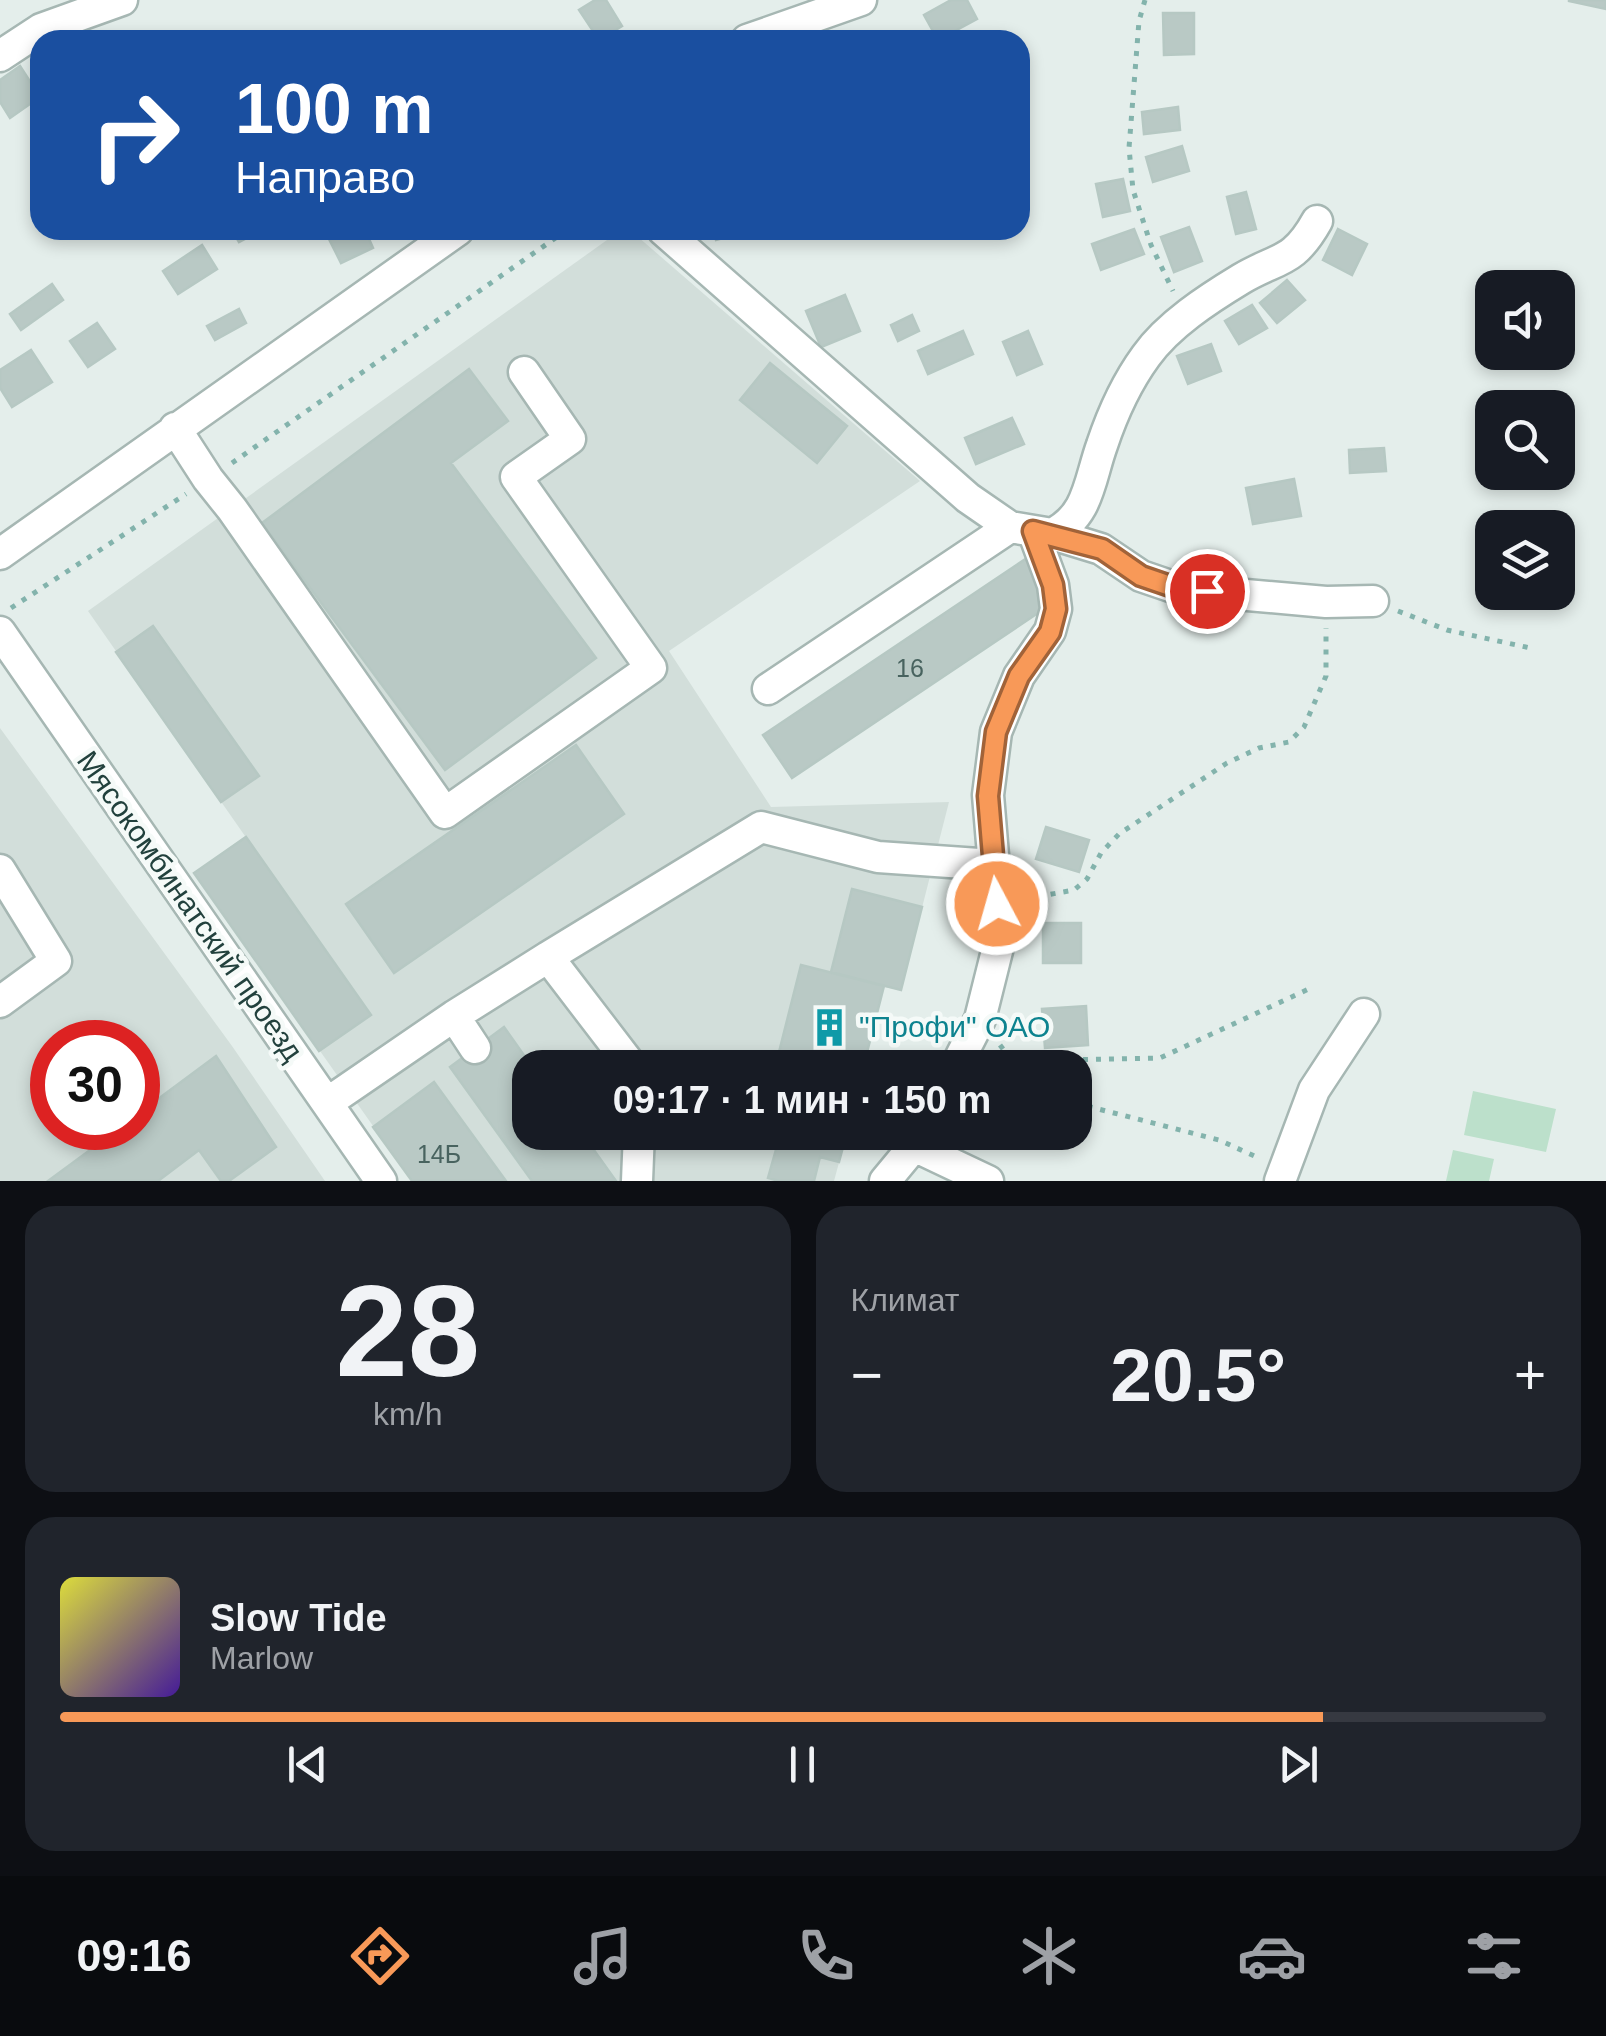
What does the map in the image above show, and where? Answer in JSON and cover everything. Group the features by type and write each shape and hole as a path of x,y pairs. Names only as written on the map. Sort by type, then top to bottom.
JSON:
{"street":[{"path":"0,56 38,14 122,0"},
{"path":"776,30 861,0"},
{"path":"768,689 1032,531 1069,526 1085,501 1116,409 1147,354 1185,317 1243,278 1291,255 1317,221"},
{"path":"0,554 444,240"},
{"path":"674,240 968,498 1032,531 1102,549 1141,576 1179,589 1326,602 1373,601"},
{"path":"176,428 445,813 651,668 516,476 570,438 524,372"},
{"path":"965,1050 980,1019 1000,939 988,796 996,732 1019,676 1050,632 1056,609 1053,585 1032,531"},
{"name":"Мясокомбинатский проезд","path":"0,632 381,1181"},
{"path":"326,1103 548,956 761,828 878,857 993,865"},
{"path":"0,870 56,961 0,1002"},
{"path":"548,956 619,1050"},
{"path":"1282,1175 1314,1090 1364,1014"},
{"path":"454,1016 476,1048"},
{"path":"637,1181 638,1150"},
{"path":"885,1181 909,1150"},
{"path":"936,1150 988,1181"}],"path":[{"path":"1145,0 1138,21 1129,148 1133,190 1150,245 1185,317"},
{"path":"0,615 208,479 553,240"},
{"path":"1373,601 1447,630 1535,650"},
{"path":"997,904 1074,890 1087,880 1101,853 1119,834 1228,763 1258,748 1289,742 1304,727 1326,676 1326,602"},
{"path":"1092,1061 1160,1058 1313,986"},
{"path":"980,1019 1003,1050"},
{"path":"1092,1108 1219,1140 1282,1175"}],"shaded area":[{"path":"607,240 642,240 920,481 669,651 771,807 949,802 901,990 884,987 867,1050 512,1050 512,1150 842,1150 834,1181 412,1181 194,873 245,836 88,611"},
{"path":"0,728 232,1046 325,1181 0,1181"}],"green space":[{"path":"1473,1091 1556,1109 1546,1152 1464,1135"},
{"path":"1453,1150 1494,1159 1489,1181 1446,1181"}],"building":[{"path":"595,0 606,0 622,26 615,30 592,30 579,10"},
{"path":"951,0 967,0 977,19 957,30 932,30 924,15"},
{"path":"1569,0 1606,0 1606,9 1569,1"},
{"path":"1163,13 1194,13 1194,54 1164,55"},
{"path":"20,66 30,82 30,104 10,118 0,102 0,80"},
{"path":"1178,107 1180,130 1144,134 1142,112"},
{"path":"1182,146 1189,171 1153,182 1146,157"},
{"path":"1123,179 1130,211 1103,217 1096,184"},
{"path":"1246,192 1256,229 1236,234 1227,197"},
{"path":"1189,227 1202,261 1174,272 1161,237"},
{"path":"1134,229 1144,254 1101,270 1092,244"},
{"path":"1338,229 1367,244 1352,275 1323,260"},
{"path":"330,240 369,240 373,248 341,263"},
{"path":"202,245 217,269 178,294 163,271"},
{"path":"1287,280 1305,300 1277,323 1260,303"},
{"path":"52,284 63,300 21,330 10,314"},
{"path":"845,295 860,331 821,347 806,311"},
{"path":"1252,305 1267,328 1239,344 1225,321"},
{"path":"239,309 246,323 215,340 207,326"},
{"path":"912,315 919,331 898,341 891,325"},
{"path":"97,323 115,349 88,367 70,341"},
{"path":"963,331 973,354 928,374 918,351"},
{"path":"1028,331 1042,364 1017,375 1003,342"},
{"path":"1211,344 1221,371 1188,384 1177,356"},
{"path":"31,350 52,382 12,407 0,388 0,370"},
{"path":"770,363 847,426 817,463 740,400"},
{"path":"469,369 508,421 451,463 596,658 445,770 262,523"},
{"path":"1012,418 1024,444 976,464 965,438"},
{"path":"1384,448 1386,471 1350,473 1349,450"},
{"path":"1294,479 1301,516 1253,524 1246,488"},
{"path":"1027,558 1056,601 792,778 763,735"},
{"path":"153,626 259,776 221,802 116,652"},
{"path":"576,745 624,814 394,973 346,904"},
{"path":"1046,827 1089,840 1079,872 1036,859"},
{"path":"246,837 371,1015 319,1051 194,873"},
{"path":"852,889 922,907 901,990 831,972"},
{"path":"1043,923 1081,923 1081,963 1043,963"},
{"name":"\"Профи\" ОАО","path":"801,965 884,986 868,1050 780,1050"},
{"path":"1086,1006 1088,1045 1045,1048 1042,1009"},
{"path":"504,1027 520,1050 512,1050 512,1150 594,1150 616,1181 532,1181 450,1067"},
{"path":"216,1056 276,1147 229,1181 221,1181 199,1150 158,1181 48,1181 90,1150 160,1150 160,1098"},
{"path":"434,1082 506,1181 412,1181 373,1127"},
{"path":"776,1150 842,1150 839,1162 820,1157 814,1181 768,1178"}],"place":[{"name":"\"Профи\" ОАО","path":"829,1027"}],"route":[{"path":"997,904 988,796 996,732 1019,676 1050,632 1056,609 1053,585 1033,531 1102,549 1141,576 1179,589 1207,591"}]}
